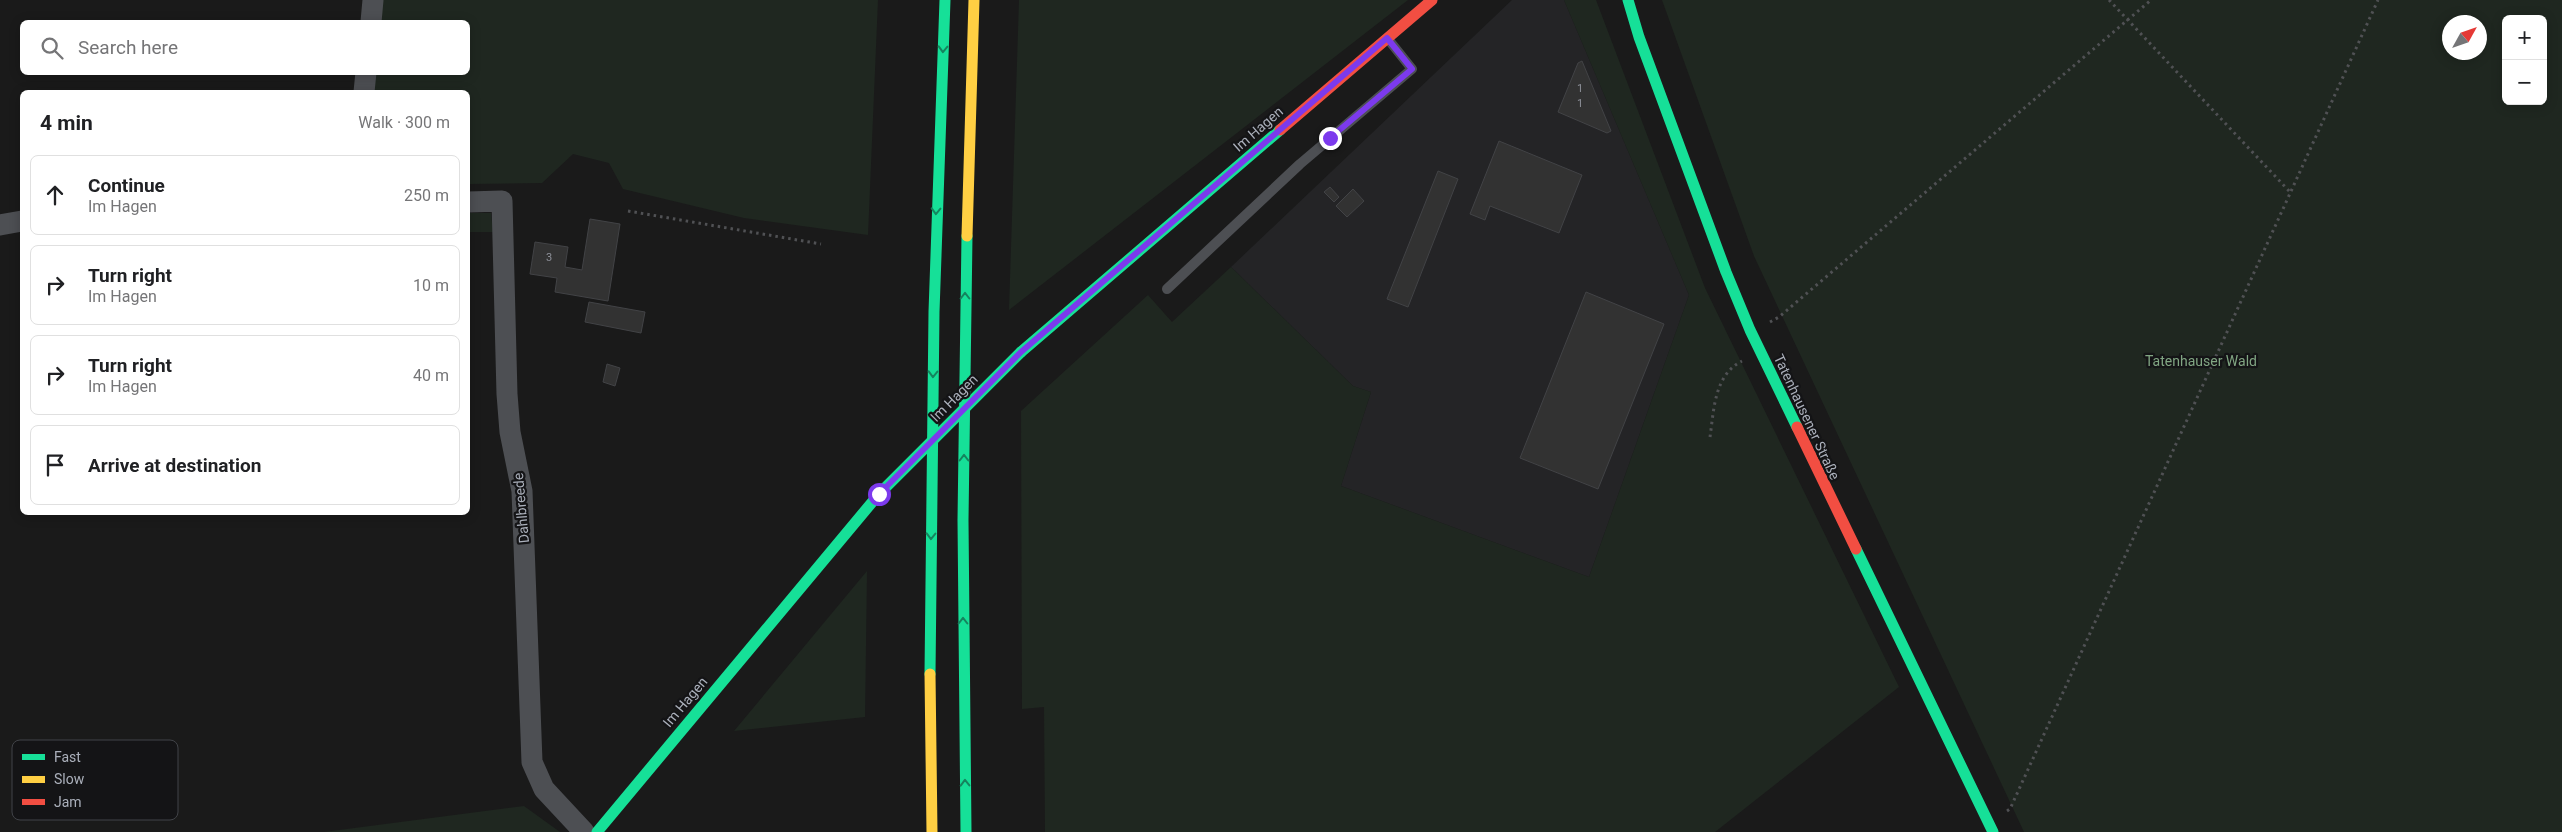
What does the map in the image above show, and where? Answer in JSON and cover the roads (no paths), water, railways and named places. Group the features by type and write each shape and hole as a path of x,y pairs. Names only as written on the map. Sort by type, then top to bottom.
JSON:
{"main road":[{"path":"932,832 929,658 936,219 945,0"},
{"path":"966,832 962,672 966,228 974,0"},
{"name":"Im Hagen","path":"596,832 879,494 1021,352 1432,0"},
{"name":"Tatenhausener Straße","path":"1628,0 1639,37 1726,272 1760,352 1993,832"}],"street":[{"path":"370,20 373,0"},
{"path":"364,90 366,75"},
{"name":"Dahlbreede","path":"470,202 502,201 507,394 510,432 522,491 532,762 544,789 584,832"},
{"path":"0,225 20,221"}],"lane":[{"path":"1167,289 1300,164 1412,69 1387,38"}],"park label":[{"name":"Tatenhauser Wald","path":"2201,361"}]}
